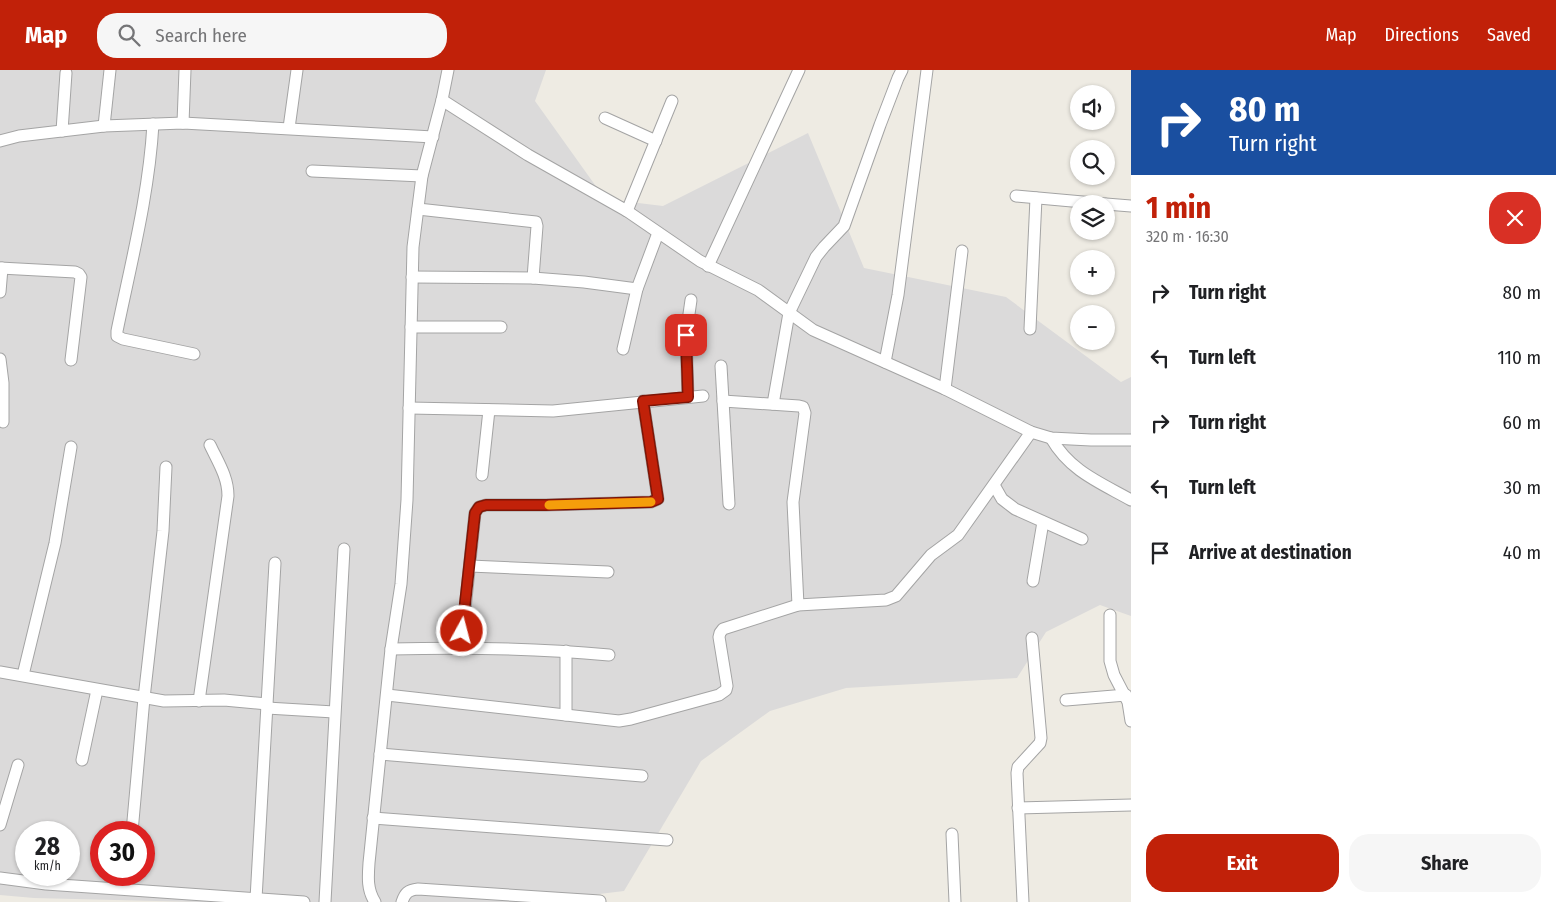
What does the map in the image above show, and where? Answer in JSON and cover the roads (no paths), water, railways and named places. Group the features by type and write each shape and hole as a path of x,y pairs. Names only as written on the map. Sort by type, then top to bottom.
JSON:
{"street":[{"path":"104,126 110,70"},
{"path":"183,123 185,70"},
{"path":"288,128 297,70"},
{"path":"375,902 371,896 368,882 373,818 391,649 402,584 407,500 413,246 422,176 448,70"},
{"path":"708,266 799,70"},
{"path":"773,404 789,313 816,257 844,226 902,70"},
{"path":"885,362 898,295 927,70"},
{"path":"62,131 66,73"},
{"path":"442,100 528,155 627,211 708,266 758,290 813,330 945,388 1031,432 1051,438 1131,440"},
{"path":"627,211 672,101"},
{"path":"605,118 656,141"},
{"path":"0,141 19,136 104,126 183,123 433,137"},
{"path":"154,124 142,206 117,331 118,336 123,339 194,354"},
{"path":"312,171 422,176"},
{"path":"1016,196 1070,201"},
{"path":"1030,329 1036,198"},
{"path":"1115,205 1131,206"},
{"path":"418,209 536,222 533,278"},
{"path":"623,349 637,289 658,232"},
{"path":"945,388 962,252"},
{"path":"0,292 1,268 75,272 79,274 81,278 72,360"},
{"path":"412,277 533,278 637,289"},
{"path":"688,397 686,335 691,300"},
{"path":"411,327 501,327"},
{"path":"0,359 3,383 3,422"},
{"path":"721,366 729,504"},
{"path":"409,408 553,411 703,396"},
{"path":"461,647 475,513 479,507 486,505 651,502 658,499 643,401"},
{"path":"723,401 803,407 805,413 793,502 798,605"},
{"path":"482,475 489,410"},
{"path":"387,695 619,721 723,693 727,686 719,637 720,633 728,626 798,605 886,600 896,596 931,555 958,534 1031,432"},
{"path":"1051,438 1062,455 1078,470 1131,500"},
{"path":"200,701 228,496 228,485 210,445"},
{"path":"23,675 54,543 71,447"},
{"path":"133,821 144,698 163,531 166,467"},
{"path":"994,486 1007,504 1015,509 1082,539"},
{"path":"1033,581 1043,522"},
{"path":"324,902 344,549"},
{"path":"256,898 275,563"},
{"path":"470,566 608,572"},
{"path":"1110,615 1110,661 1114,675 1126,695 1131,721"},
{"path":"1023,902 1017,774 1018,767 1040,743 1041,738 1032,638"},
{"path":"391,649 461,647 566,651 609,655"},
{"path":"566,651 566,715"},
{"path":"0,672 173,702 224,700 334,712"},
{"path":"82,760 97,690"},
{"path":"1066,700 1126,695"},
{"path":"380,754 642,776"},
{"path":"0,825 18,765"},
{"path":"1018,808 1131,805"},
{"path":"373,818 667,840"},
{"path":"952,834 955,902"},
{"path":"0,878 304,902"},
{"path":"402,902 407,892 418,889 600,901"}]}
